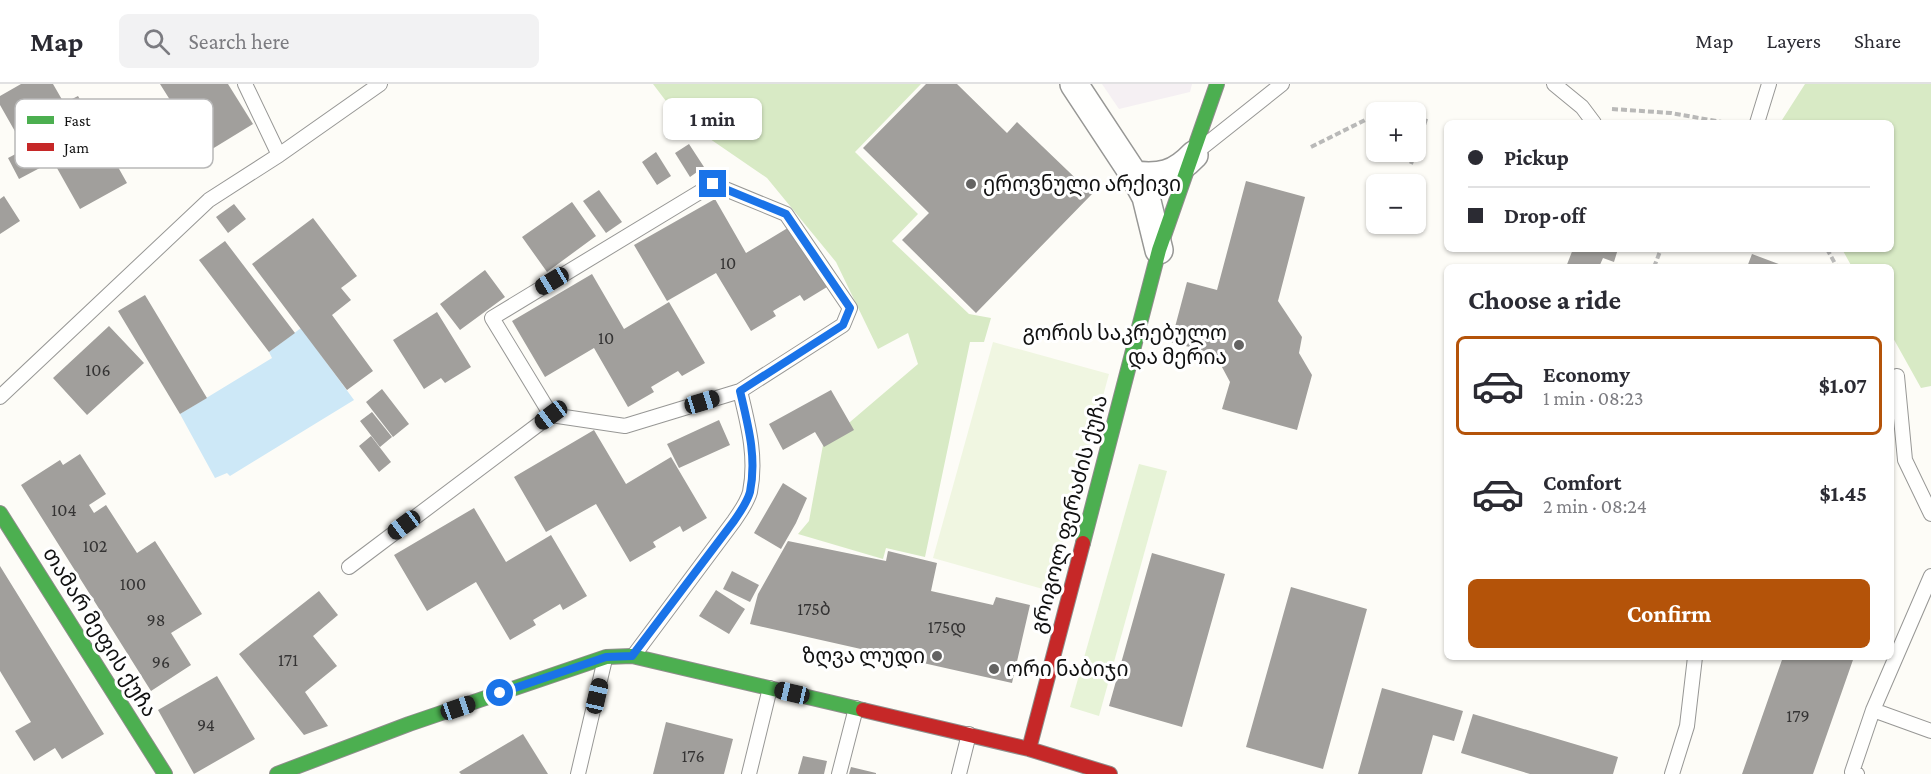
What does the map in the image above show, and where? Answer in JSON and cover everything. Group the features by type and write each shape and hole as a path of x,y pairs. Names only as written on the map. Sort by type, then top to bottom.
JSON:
{"street":[{"path":"1074,84 1146,197 1159,250"},
{"name":"გრიგოლ ფერაძის ქუჩა","path":"1029,749 1159,250 1217,84"},
{"path":"1134,175 1156,178 1183,166 1194,154"},
{"name":"თამარ მეფის ქუჩა","path":"0,513 165,774"},
{"path":"277,774 409,724 606,657 632,656 969,734 1029,749 1110,774"}],"lane":[{"path":"245,84 279,155"},
{"path":"0,397 209,200 279,155 380,84"},
{"path":"1194,154 1282,84"},
{"path":"1554,84 1582,108 1592,120"},
{"path":"1758,120 1769,84"},
{"path":"349,567 551,415 625,426 740,391 843,325 850,308 786,214 713,184 492,318 551,415"},
{"path":"1897,376 1905,460 1931,514"},
{"path":"632,656 734,521 750,493 753,443 740,391"},
{"path":"1857,774 1852,772 1873,710 1931,576"},
{"path":"579,774 606,657"},
{"path":"1672,774 1687,726 1695,660"},
{"path":"749,774 770,688"},
{"path":"839,774 856,708"},
{"path":"1873,710 1931,731"},
{"path":"959,774 969,734"}],"path":[{"path":"1582,108 1671,113 1710,120"},
{"path":"1311,147 1366,120"}],"shaded area":[{"path":"1102,84 1192,84 1190,92 1119,109"}],"green space":[{"path":"653,84 921,84 855,152 918,214 892,241 969,314 991,318 984,342 970,342 925,557 886,548 883,559 798,534 809,521 823,445 918,364 908,333 878,349 836,262 767,178 678,117"},
{"path":"1805,84 1931,84 1931,386 1921,388 1894,340 1894,264 1850,264 1844,252 1894,252 1894,120 1782,120"},
{"path":"993,342 1109,374 1050,591 933,558"},
{"path":"1139,464 1167,471 1099,716 1070,707"}],"water":[{"path":"301,328 354,400 230,476 227,473 215,478 180,414 272,358 269,352"}],"building":[{"path":"21,84 53,84 62,99 15,99 15,131 0,105 0,96"},
{"path":"160,84 228,84 253,124 213,148 213,99 169,99"},
{"path":"926,84 957,84 1007,133 1017,122 1092,194 976,313 902,240 929,213 863,148"},
{"path":"689,144 704,167 690,177 675,153"},
{"path":"656,152 671,176 657,185 642,162"},
{"path":"15,154 15,168 40,168 19,179 8,158"},
{"path":"57,168 119,168 127,183 80,209"},
{"path":"1246,181 1305,197 1278,301 1302,337 1299,353 1312,375 1297,430 1222,409 1230,382 1215,354 1171,342 1187,282 1217,290"},
{"path":"599,190 622,222 606,233 583,201"},
{"path":"4,196 20,221 0,234 0,199"},
{"path":"715,199 746,253 791,226 827,287 804,301 800,295 773,311 776,316 751,331 716,273 667,301 634,245"},
{"path":"572,202 596,236 547,272 522,237"},
{"path":"234,204 246,219 228,233 216,217"},
{"path":"313,218 357,276 341,288 351,300 332,315 373,371 347,390 252,264"},
{"path":"225,241 295,333 269,352 199,260"},
{"path":"1572,252 1617,252 1614,262 1603,258 1600,264 1567,264"},
{"path":"1752,254 1779,264 1748,264"},
{"path":"485,270 505,297 460,330 440,304"},
{"path":"592,274 624,329 669,302 705,363 682,376 678,371 651,387 654,392 628,407 594,348 545,377 512,321"},
{"path":"145,295 207,398 180,414 118,311"},
{"path":"437,312 471,367 445,383 441,378 424,389 393,340"},
{"path":"109,326 144,363 87,415 53,378"},
{"path":"382,389 409,424 393,437 366,402"},
{"path":"831,390 854,430 824,447 815,432 783,450 769,424"},
{"path":"372,412 392,437 380,447 360,421"},
{"path":"719,420 730,445 679,468 667,444"},
{"path":"594,430 626,484 671,457 707,518 683,532 680,526 653,542 656,547 630,562 596,504 546,532 514,477"},
{"path":"371,436 391,462 379,472 359,446"},
{"path":"80,454 106,494 89,505 94,513 106,505 137,553 155,541 202,614 171,633 191,665 151,691 21,485 60,460 63,465"},
{"path":"783,483 807,498 781,549 754,533"},
{"path":"474,508 506,562 551,535 587,596 563,610 560,604 533,620 536,625 510,640 476,582 427,611 394,555"},
{"path":"788,541 886,561 888,551 937,563 931,591 993,605 996,597 1030,605 1012,683 750,624 758,594"},
{"path":"1152,553 1225,574 1182,727 1109,706"},
{"path":"0,566 104,734 62,759 55,748 34,761 15,731 31,722 0,671"},
{"path":"732,571 759,585 750,602 723,589"},
{"path":"1291,587 1367,609 1323,769 1246,747"},
{"path":"716,590 745,609 729,634 699,616"},
{"path":"319,591 338,615 313,636 337,666 305,692 328,726 304,735 239,654"},
{"path":"1782,660 1853,660 1813,774 1742,774"},
{"path":"217,676 255,739 194,774 158,710"},
{"path":"1382,688 1463,711 1454,741 1433,735 1422,774 1358,774"},
{"path":"1473,714 1618,757 1613,774 1530,774 1461,753"},
{"path":"666,722 733,739 724,774 653,774"},
{"path":"523,734 548,774 461,774 459,772"},
{"path":"803,756 827,761 824,774 798,774"},
{"path":"851,767 876,773 876,774 849,774"}],"traffic: fast":[{"path":"1083,543 1159,250 1217,84"},
{"path":"0,513 165,774"},
{"path":"277,774 409,724 606,657 632,656 863,710"}],"traffic: jam":[{"path":"1029,749 1083,543"},
{"path":"863,710 1029,749 1110,774"}],"place":[{"name":"ეროვნული არქივი","path":"971,184"},
{"name":"გორის საკრებულო და მერია","path":"1239,345"},
{"name":"ზღვა ლუდი","path":"937,656"},
{"name":"ორი ნაბიჯი","path":"994,669"}],"route":[{"path":"500,693 606,657 632,656 734,521 750,493 753,443 740,391 843,325 850,308 786,214 713,184"}]}
